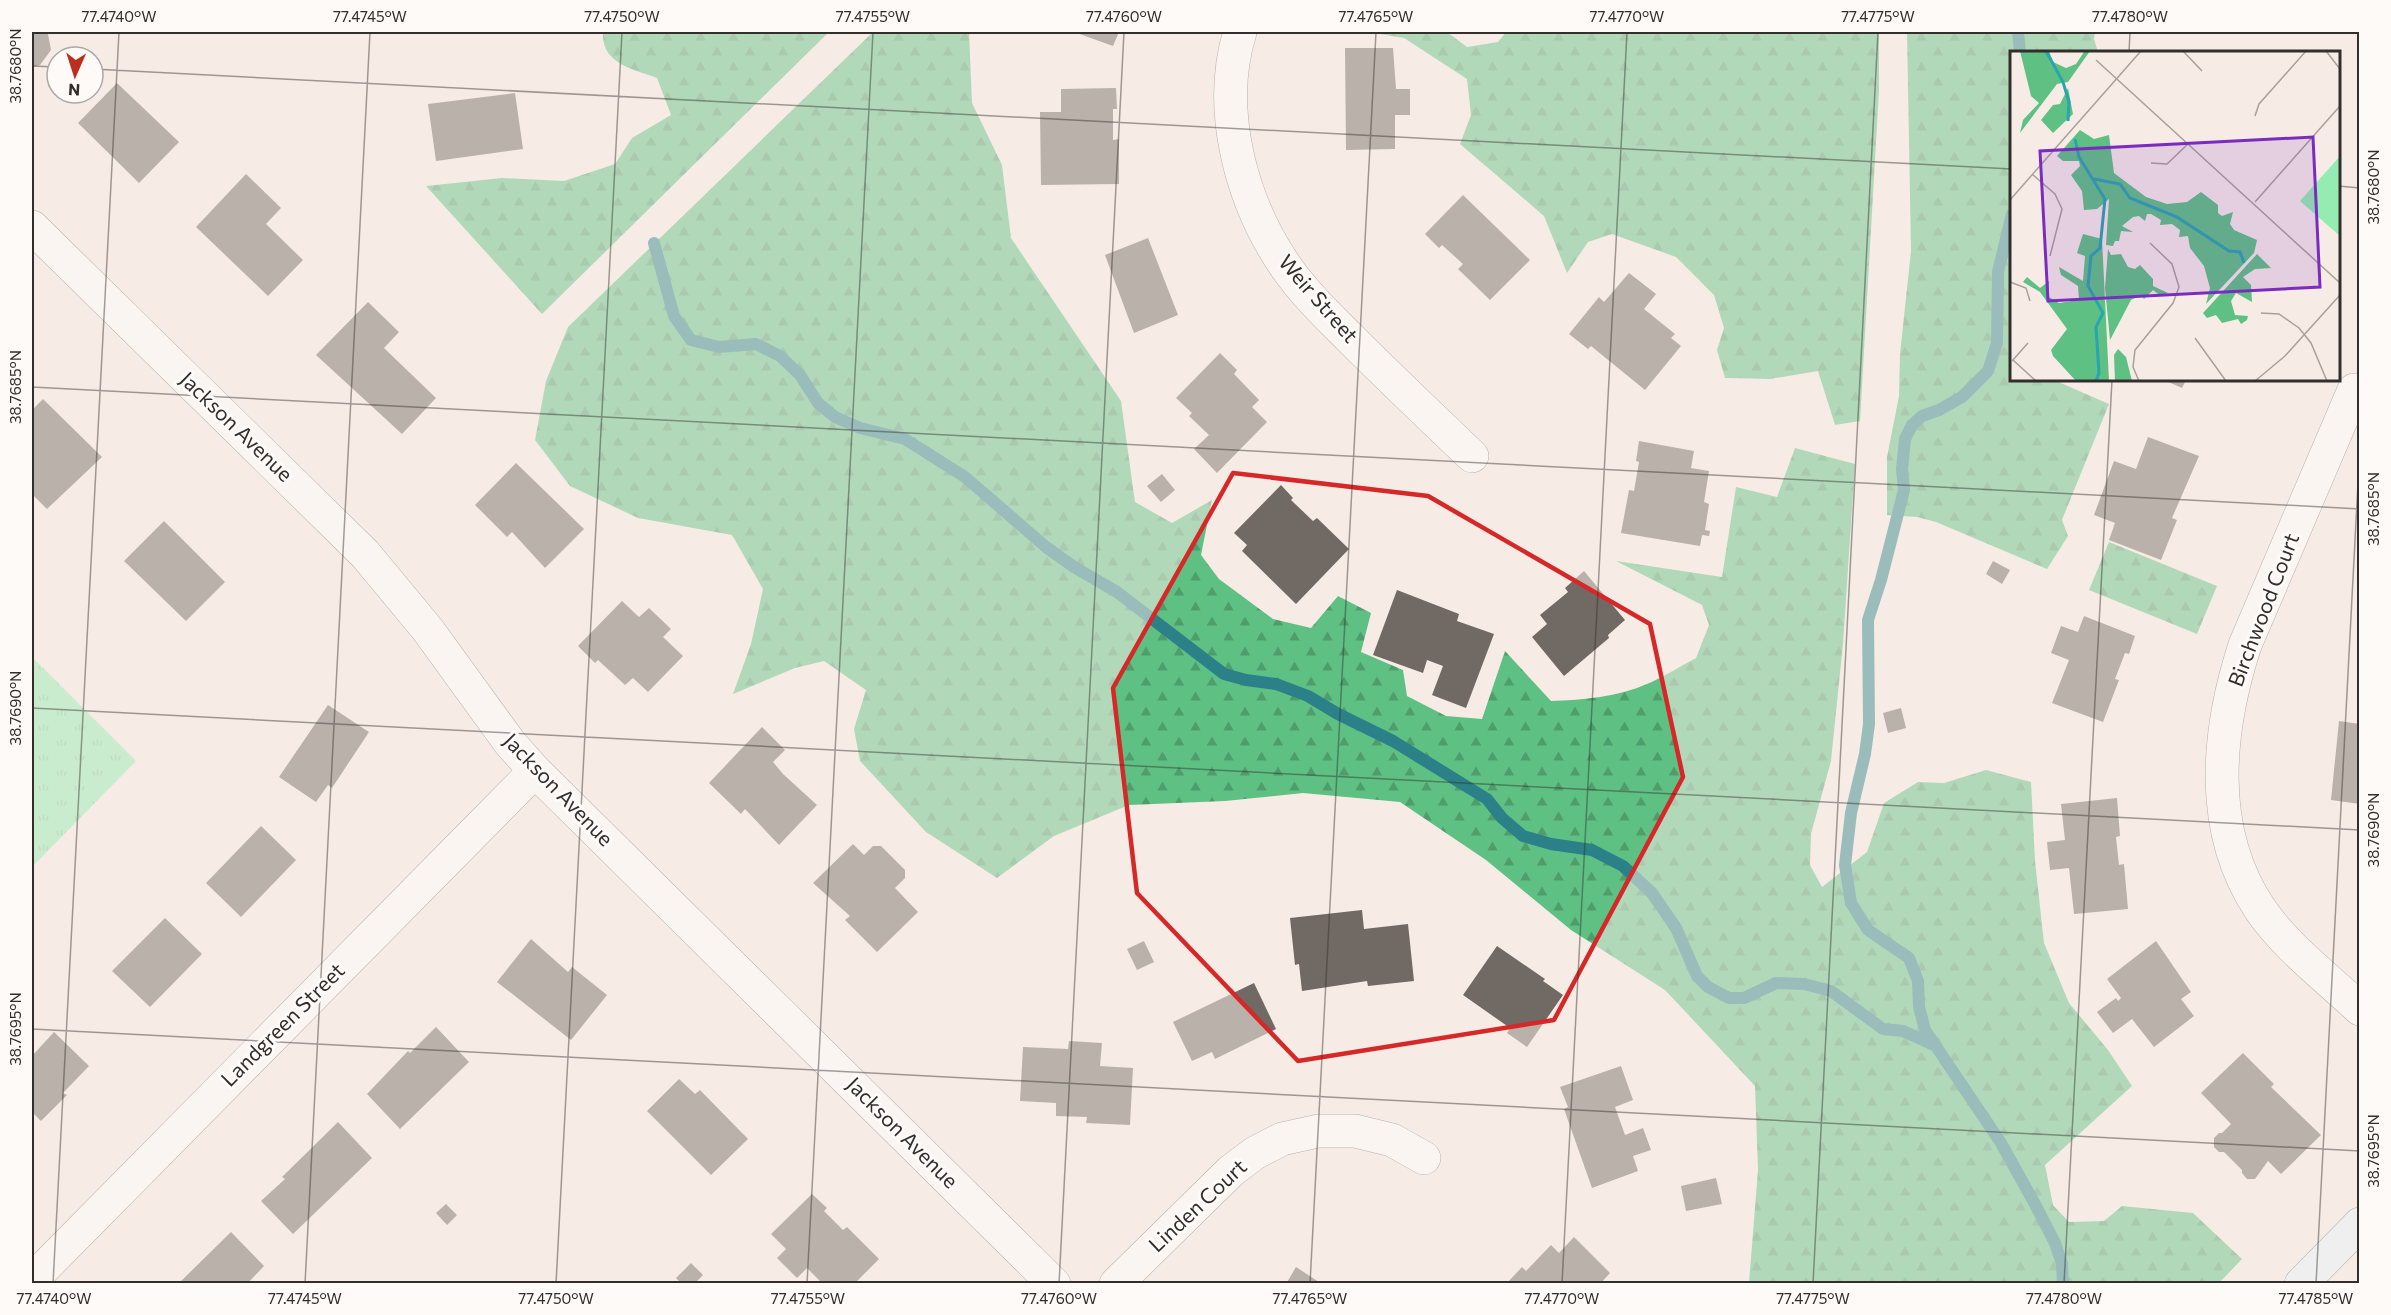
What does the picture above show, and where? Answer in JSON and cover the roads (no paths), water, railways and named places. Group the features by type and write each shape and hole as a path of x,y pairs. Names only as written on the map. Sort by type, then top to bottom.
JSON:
{"street":[{"name":"Weir Street","path":"1240,32 1231,91 1234,133 1242,172 1253,205 1269,238 1286,267 1324,312 1472,456"},
{"name":"Jackson Avenue","path":"32,227 365,554 428,630 510,743 535,771 1054,1284"},
{"name":"Birchwood Court","path":"2354,390 2246,645 2233,682 2223,742 2222,800 2230,845 2247,887 2260,909 2278,932 2360,1009"},
{"name":"Landgreen Street","path":"32,1280 535,771"},
{"name":"Linden Court","path":"1116,1284 1231,1171 1255,1153 1282,1139 1318,1131 1355,1131 1392,1140 1424,1158"},
{"path":"2301,1284 2360,1224"}],"waterway":[{"path":"2018,32 2020,51"},
{"path":"2010,222 1998,272 1997,343 1988,371 1962,397 1939,410 1922,416 1912,425 1905,439 1902,469 1904,490 1881,580 1868,620 1869,724 1865,754 1851,813 1845,865 1851,903 1868,930 1909,958 1918,981 1919,1007 1925,1030 2001,1143 2036,1206 2055,1243 2062,1264 2063,1284"},
{"path":"654,243 674,316 691,340 719,347 756,344 780,356 800,375 818,403 835,417 860,428 905,439 965,477 1046,547 1074,567 1117,592 1224,674 1276,684 1308,696 1338,714 1393,741 1487,799 1502,818 1523,836 1551,844 1592,850 1623,866 1652,893 1676,928 1697,976 1708,987 1729,998 1744,998 1776,983 1804,984 1831,991 1883,1029 1903,1031 1934,1045"}]}
